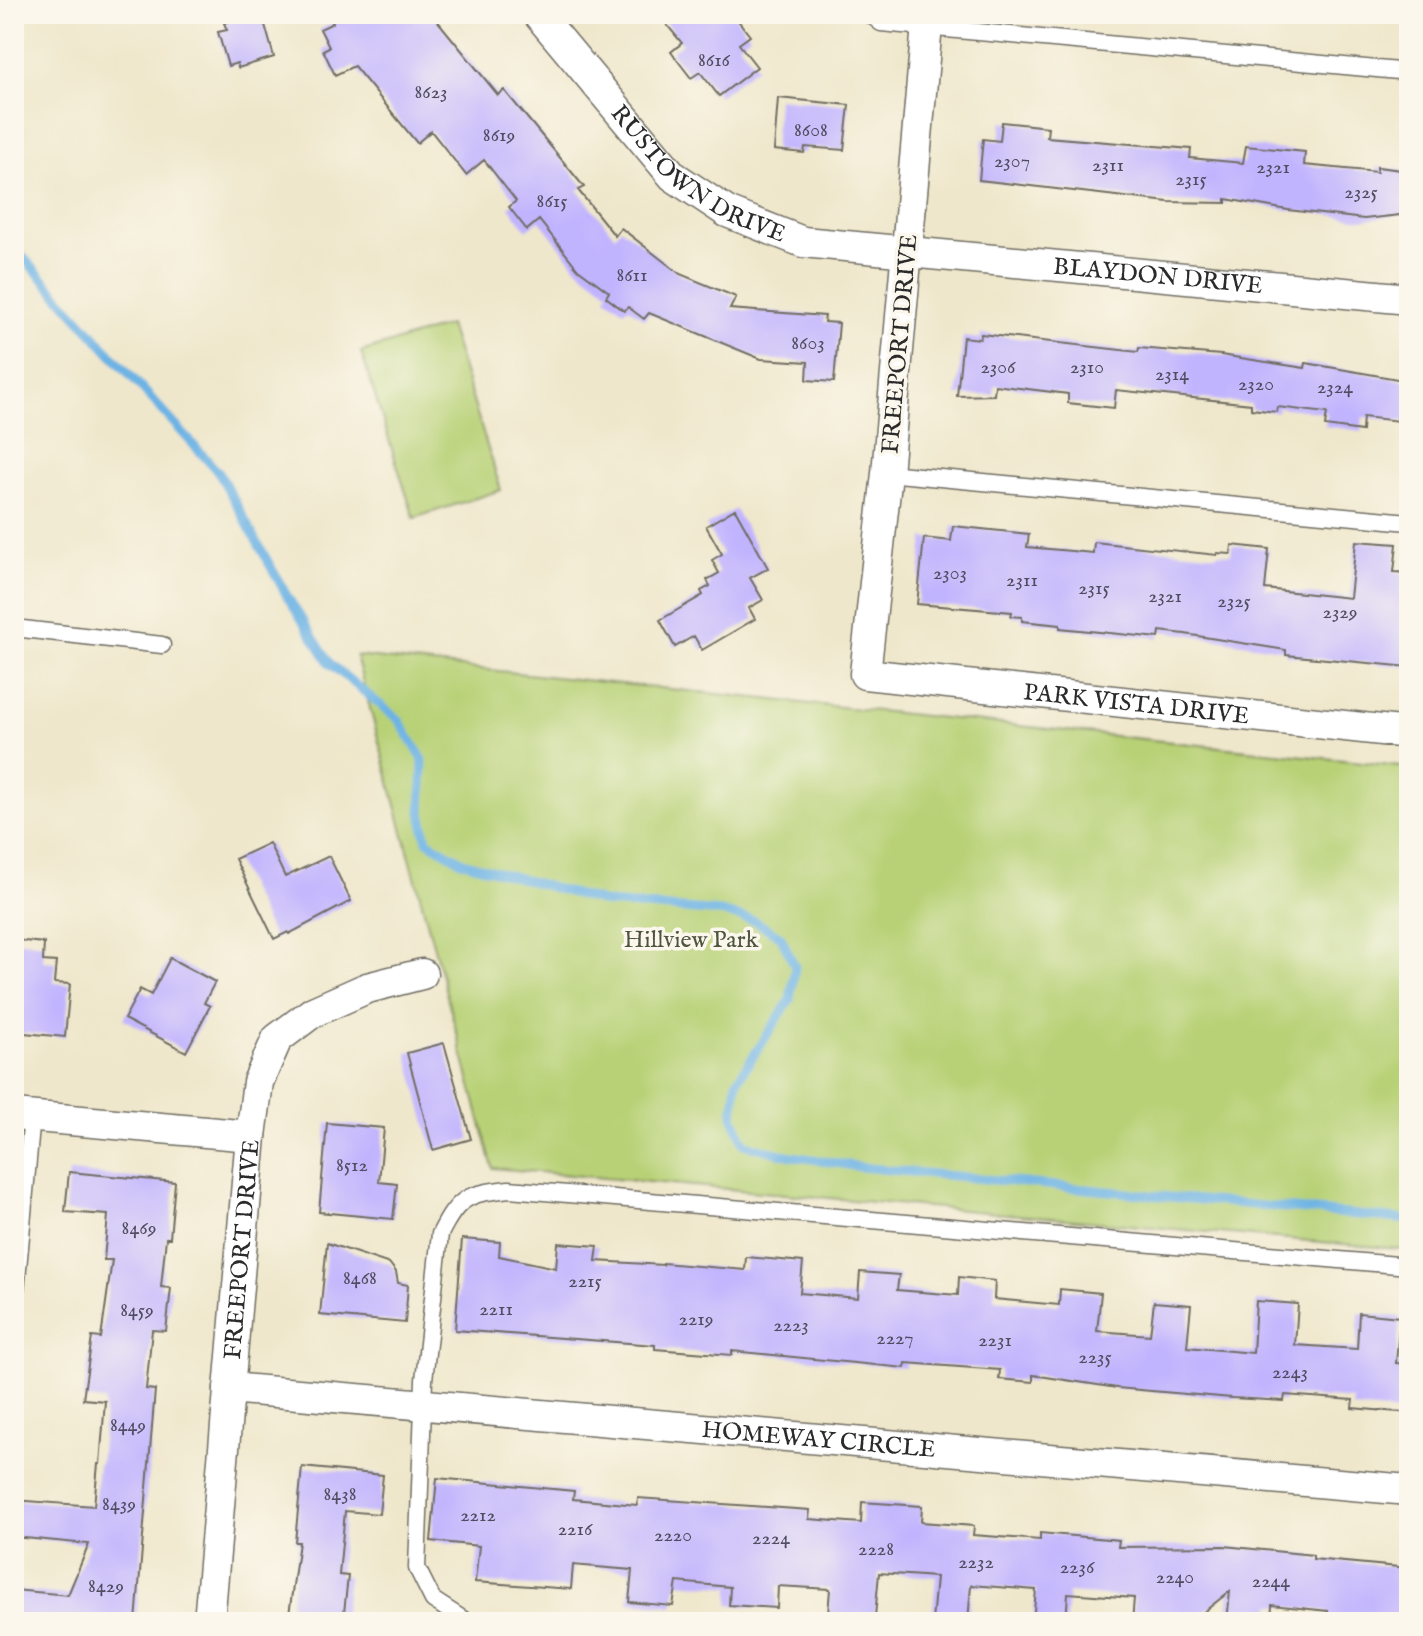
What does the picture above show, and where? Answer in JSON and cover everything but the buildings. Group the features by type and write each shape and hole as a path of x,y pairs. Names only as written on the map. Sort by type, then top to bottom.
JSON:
{"street":[{"name":"RUSTOWN DRIVE","path":"538,14 673,176 727,212 803,242 907,252"},
{"name":"FREEPORT DRIVE","path":"865,674 887,473 927,20"},
{"name":"BLAYDON DRIVE","path":"907,252 1409,299"},
{"name":"PARK VISTA DRIVE","path":"865,674 1409,733"},
{"name":"FREEPORT DRIVE","path":"209,1622 258,1082 277,1039 313,1012 367,988 422,974"},
{"path":"23,1115 251,1136"},
{"name":"HOMEWAY CIRCLE","path":"229,1388 1409,1490"}],"lane":[{"path":"870,14 881,23 927,20 1409,72"},
{"path":"887,473 1409,522"},
{"path":"14,628 162,645"},
{"path":"14,1312 23,1115"},
{"path":"467,1622 433,1600 417,1568 422,1405 440,1234 453,1208 478,1193 509,1189 1409,1266"}],"green space":[{"path":"449,325 501,490 414,518 361,352"},
{"name":"Hillview Park","path":"356,656 1409,767 1409,1250 493,1168"}],"waterway":[{"path":"14,247 219,473 287,596 330,664 399,720 423,760 421,812 427,841 463,862 606,903 721,912 755,921 781,937 795,967 790,1000 737,1081 733,1116 744,1144 781,1154 860,1167 1409,1220"}]}
